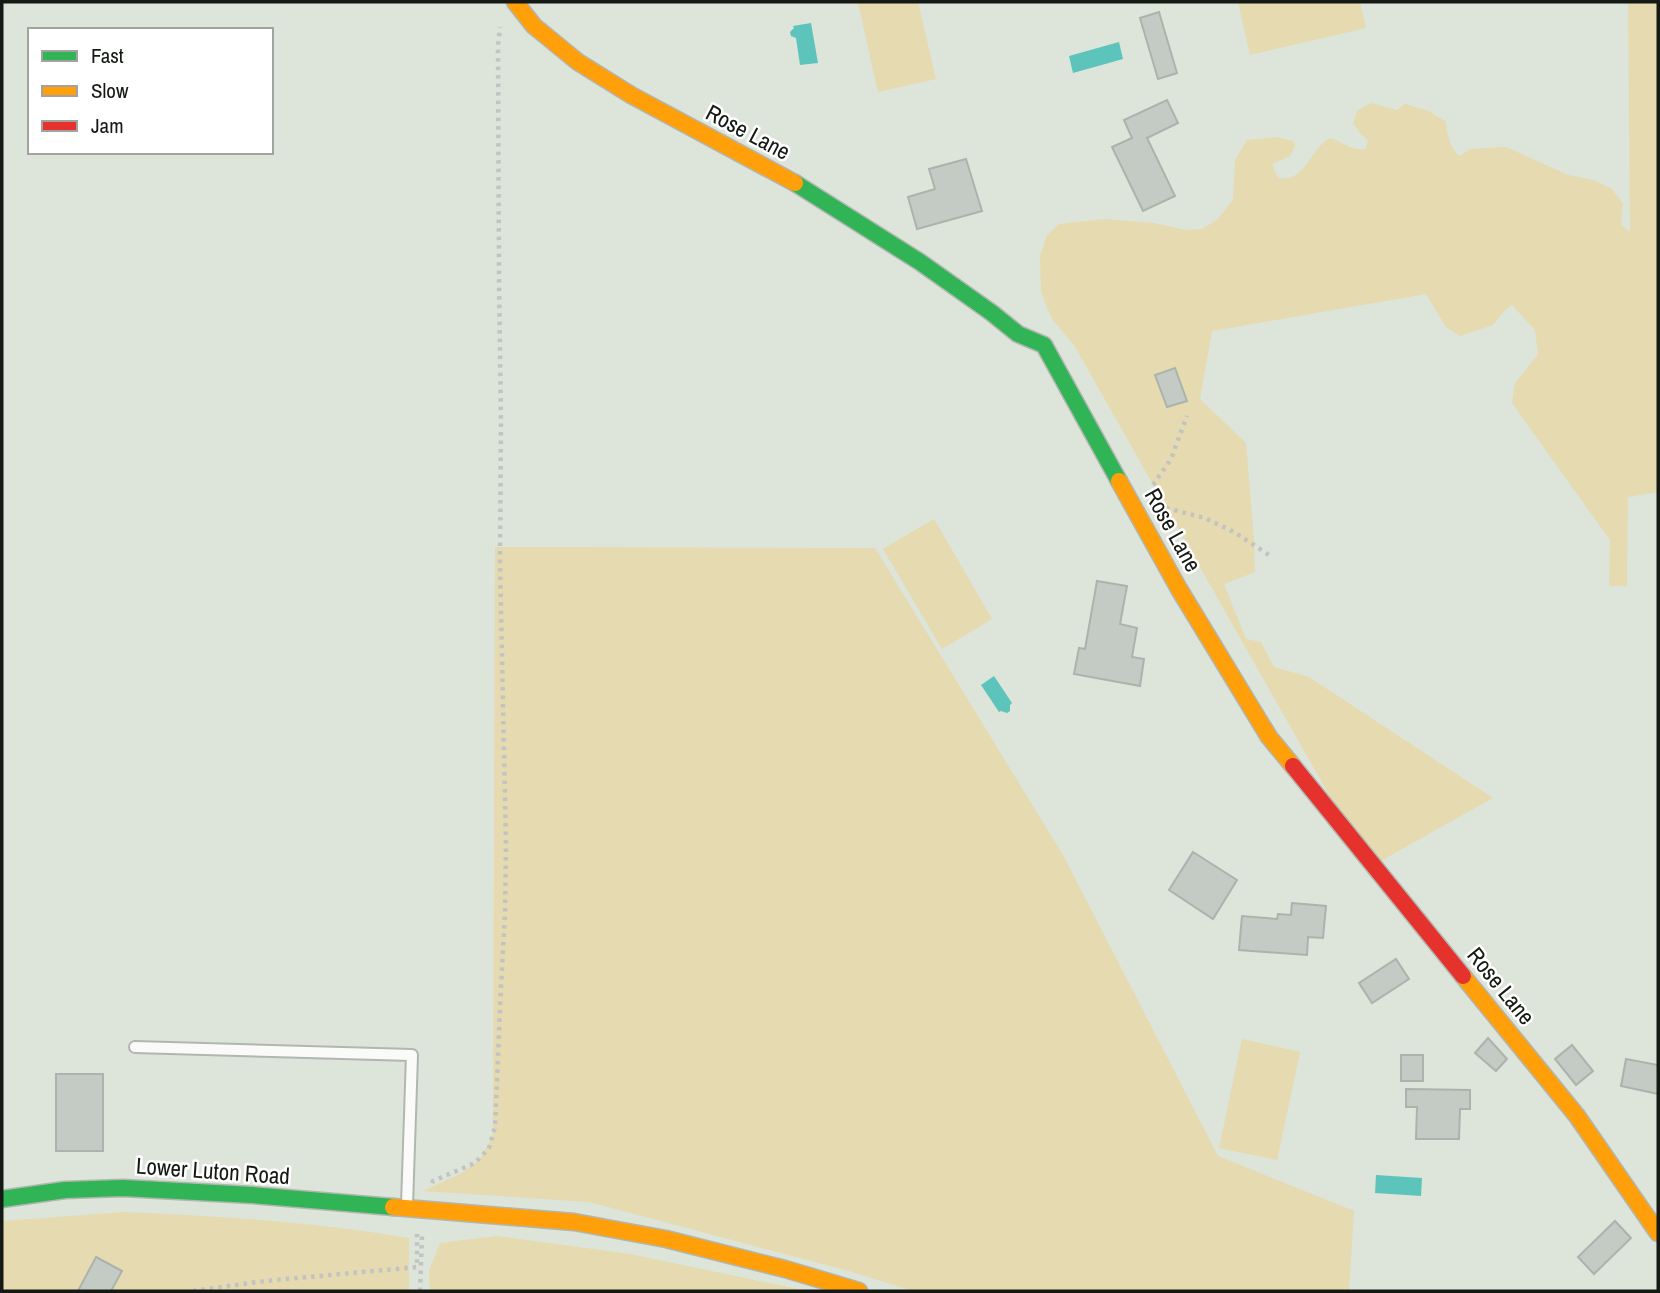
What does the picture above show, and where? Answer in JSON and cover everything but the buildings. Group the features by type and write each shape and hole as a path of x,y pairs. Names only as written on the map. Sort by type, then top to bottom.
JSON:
{"street":[{"name":"Rose Lane","path":"515,2 534,26 578,62 631,95 808,190 920,262 1017,334 1044,345 1179,589 1269,737 1577,1116 1658,1233"},
{"name":"Lower Luton Road","path":"2,1197 65,1190 122,1188 251,1195 574,1222 666,1239 859,1291"}],"lane":[{"path":"135,1047 412,1055 416,1209"}],"path":[{"path":"193,1291 265,1281 417,1267 416,1209 433,1181 475,1163 489,1148 495,1127 506,900 500,562 500,24"},
{"path":"1133,506 1141,502 1171,459 1186,416"},
{"path":"1165,508 1205,518 1234,532 1269,555"},
{"path":"416,1209 420,1291"}],"shaded area":[{"path":"858,2 918,2 936,79 878,92"},
{"path":"1238,2 1360,2 1366,28 1250,55"},
{"path":"1628,2 1658,2 1658,492 1628,497 1627,586 1609,586 1610,540 1512,403 1515,383 1538,354 1535,330 1512,305 1493,325 1460,336 1446,327 1426,294 1212,331 1200,399 1246,443 1255,572 1224,584 1246,639 1261,642 1274,667 1309,677 1493,798 1370,867 1074,345 1052,319 1041,292 1040,256 1047,235 1059,224 1104,219 1154,223 1185,230 1202,229 1217,220 1233,200 1235,160 1247,140 1276,137 1294,141 1295,146 1290,156 1272,164 1278,178 1289,178 1296,175 1320,146 1331,138 1352,148 1366,149 1368,140 1353,123 1357,111 1371,103 1397,110 1405,104 1429,111 1446,122 1450,141 1460,156 1470,149 1506,147 1568,175 1593,180 1612,189 1623,204 1621,225 1630,232"},
{"path":"934,519 992,619 942,649 883,549"},
{"path":"495,547 875,548 1063,855 1218,1156 1354,1211 1349,1291 913,1291 849,1271 589,1202 423,1191 462,1173 480,1159 493,1136"},
{"path":"1242,1039 1300,1052 1277,1160 1219,1148"},
{"path":"124,1212 267,1220 409,1238 409,1291 2,1291 2,1221"},
{"path":"497,1236 630,1254 807,1291 430,1291 429,1271 440,1243"}],"water":[{"path":"811,23 818,63 800,65 796,38 791,36 790,32 793,26"},
{"path":"1119,42 1123,59 1073,73 1069,56"},
{"path":"994,676 1012,703 1007,713 999,712 981,685"},
{"path":"1376,1175 1422,1178 1421,1196 1375,1193"}],"traffic: fast":[{"path":"795,183 920,262 1018,334 1044,345 1119,481"},
{"path":"2,1199 65,1190 123,1188 393,1207"}],"traffic: slow":[{"path":"515,2 534,26 578,62 631,95 795,183"},
{"path":"1119,481 1179,589 1269,737 1293,766"},
{"path":"1463,976 1577,1116 1658,1233"},
{"path":"393,1207 574,1222 666,1239 859,1291"}],"traffic: jam":[{"path":"1293,766 1463,976"}]}
